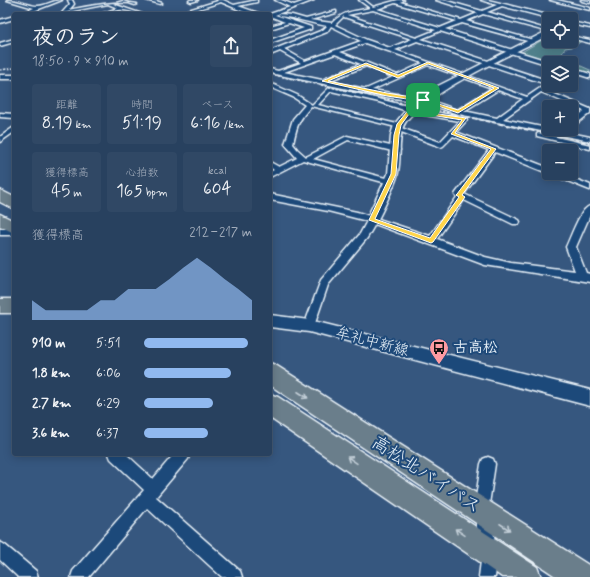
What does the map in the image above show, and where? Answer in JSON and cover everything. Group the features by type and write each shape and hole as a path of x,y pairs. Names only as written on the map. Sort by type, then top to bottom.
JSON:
{"highway":[{"path":"0,195 12,203"},
{"path":"0,219 12,227"},
{"name":"高松北バイパス","path":"272,374 582,577"},
{"name":"高松北バイパス","path":"272,406 527,577"}],"main road":[{"path":"0,306 12,306"}],"street":[{"path":"9,0 39,8"},
{"path":"28,12 60,0"},
{"path":"65,12 72,4 70,0"},
{"path":"100,0 134,12"},
{"path":"69,12 124,0 135,4"},
{"path":"148,0 160,3"},
{"path":"277,0 295,7"},
{"path":"272,15 312,0"},
{"path":"272,52 325,31 344,15 373,9 402,0"},
{"path":"438,0 542,29"},
{"path":"483,0 542,15"},
{"path":"552,0 590,9"},
{"path":"583,0 590,2"},
{"path":"184,12 220,1 247,12"},
{"path":"232,6 256,1"},
{"path":"365,1 373,9 542,61"},
{"path":"395,2 531,41"},
{"path":"507,6 513,3"},
{"path":"390,50 500,5"},
{"path":"110,12 123,8"},
{"path":"306,20 334,12"},
{"path":"272,15 292,16 332,24 365,41 528,99"},
{"path":"272,15 308,28"},
{"path":"344,15 542,82"},
{"path":"0,22 6,18 12,17"},
{"path":"272,27 288,22"},
{"path":"578,24 590,27"},
{"path":"272,41 313,26"},
{"path":"309,326 324,283 353,251 364,236 390,182 393,174 398,128 411,109 441,88 542,35"},
{"path":"578,39 590,42"},
{"path":"0,45 12,41"},
{"path":"280,72 365,41"},
{"path":"280,49 305,63"},
{"path":"335,52 398,77"},
{"path":"368,90 428,63"},
{"path":"324,81 366,64"},
{"path":"272,70 423,100 458,112 542,127"},
{"path":"578,72 590,76"},
{"path":"0,77 12,77"},
{"path":"272,86 295,96 311,106 398,128 442,145 465,119"},
{"path":"458,112 497,88"},
{"path":"390,182 304,159 294,151 289,144 292,127 296,119 330,89 424,113 465,119 590,147"},
{"path":"498,120 541,90 589,111 578,120"},
{"path":"0,114 12,116"},
{"path":"0,140 12,131"},
{"path":"452,133 542,168"},
{"path":"578,135 590,139"},
{"path":"272,174 347,138 396,150"},
{"path":"494,149 459,195 516,222"},
{"path":"272,165 279,170"},
{"path":"570,180 590,188"},
{"path":"272,196 372,220 431,241 459,254 485,261 506,266 586,277"},
{"path":"431,241 462,197"},
{"path":"586,277 571,247 583,219 590,209"},
{"path":"0,232 12,232"},
{"name":"牟礼中新線","path":"272,321 309,326 590,398"},
{"path":"118,456 150,494 234,577"},
{"path":"79,577 182,456"},
{"path":"487,577 490,553 481,511 488,464"},
{"path":"0,550 30,577"}],"green space":[{"path":"542,40 542,48 565,48 562,53 565,56 542,56 542,60 520,53"},
{"path":"578,65 590,70 590,74 578,70"}],"railway":[{"path":"0,70 12,68"},
{"path":"272,74 458,115"},
{"path":"454,114 590,143"}],"place":[{"name":"古高松","path":"439,365"}],"route":[{"path":"423,100 387,95 324,81 366,64 398,77 428,63 497,88 458,112 433,102 423,100 412,108 399,124 396,135 396,152 393,174 382,201 372,220 431,241 462,197 459,195 494,149 452,133 465,119 446,115 424,113 412,108 416,105 423,100"}]}
